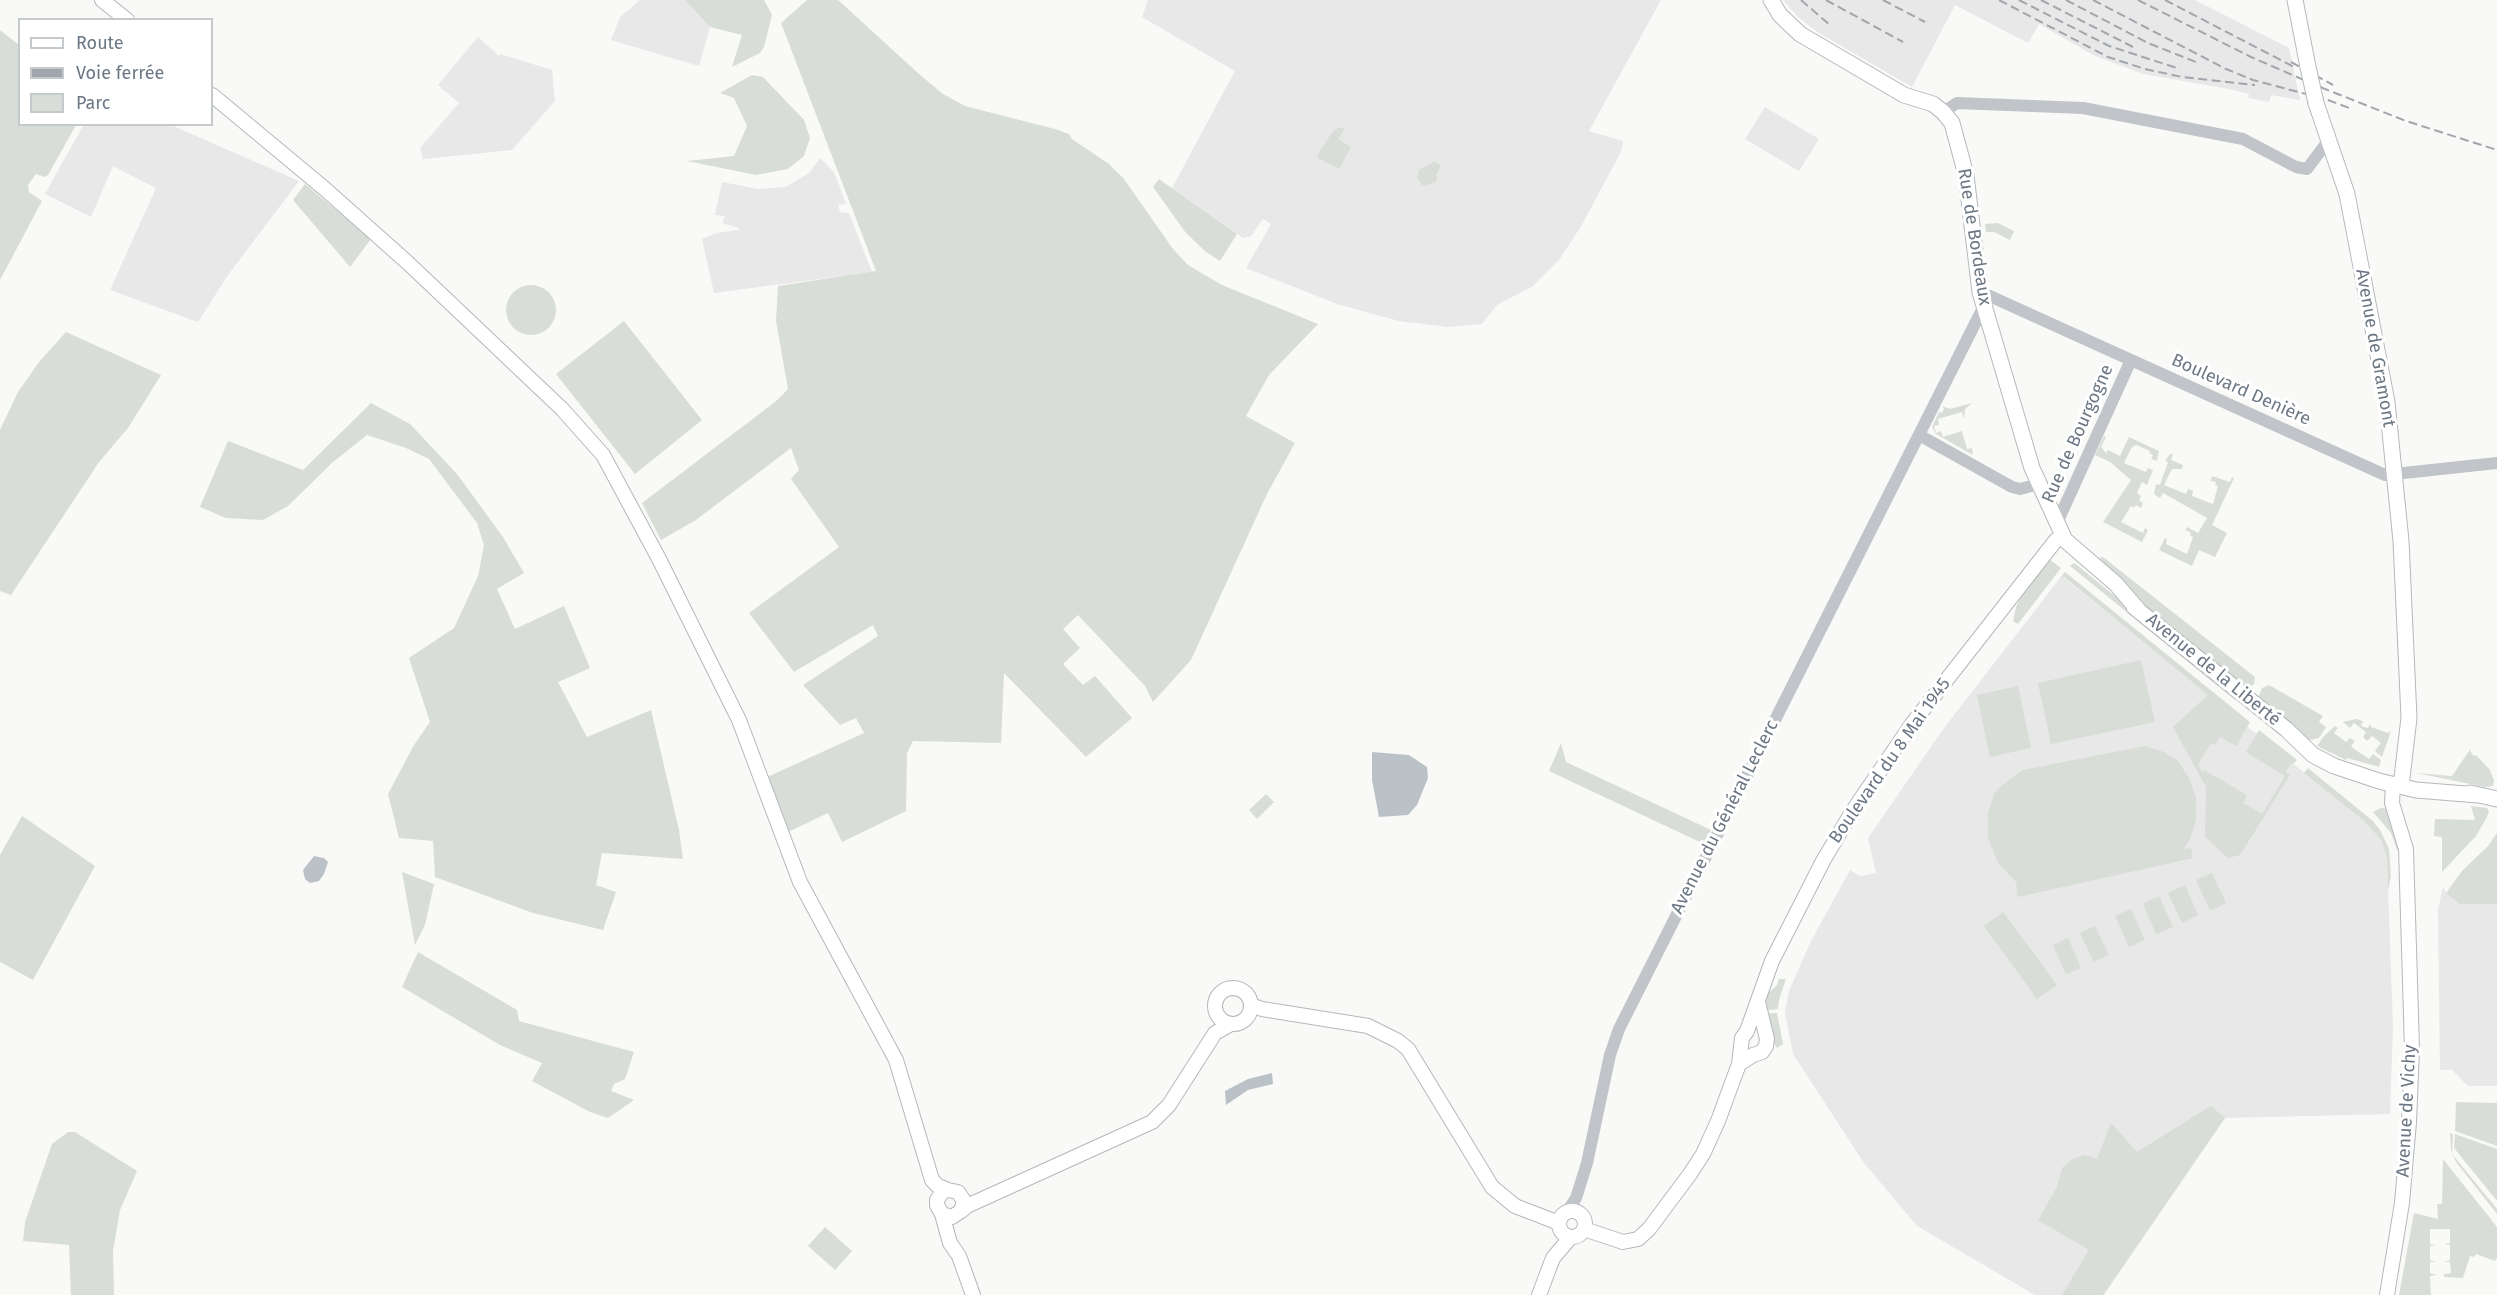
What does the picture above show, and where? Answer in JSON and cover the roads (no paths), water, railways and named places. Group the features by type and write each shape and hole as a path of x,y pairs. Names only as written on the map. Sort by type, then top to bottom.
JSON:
{"main road":[{"path":"102,0 124,18"},
{"path":"1771,0 1780,15 1800,34 1904,95 1933,104 1942,112"},
{"name":"Avenue de Gramont","path":"2295,0 2316,104 2341,172 2352,214 2386,402 2402,541 2407,705"},
{"path":"213,88 292,155 324,178 387,237 408,263"},
{"path":"213,96 408,263 562,409 603,455 659,559 739,720 800,882 896,1060 932,1180 938,1186 948,1190"},
{"name":"Rue de Bordeaux","path":"1942,112 1953,127 1962,154 1984,298 2035,485"},
{"name":"Avenue de la Liberté","path":"2035,485 2057,523 2062,548 2111,591 2286,729 2306,750 2334,766 2357,775 2497,798"},
{"name":"Avenue de la Liberté","path":"2035,485 2061,540"},
{"name":"Boulevard du 8 Mai 1945","path":"1747,1031 1772,961 1792,919 1852,812 1912,724 2061,540"},
{"name":"Avenue de Vichy","path":"2386,1295 2402,1203 2412,1049 2406,849 2392,803 2398,782 2407,705"},
{"path":"942,1214 952,1217 982,1200 1152,1122 1169,1104 1215,1033 1217,998 1224,991 1232,988 1240,990 1246,995 1249,1011"},
{"name":"Boulevard du 8 Mai 1945","path":"1758,1002 1764,1034"},
{"path":"1215,1033 1231,1024 1240,1023 1249,1011 1262,1009 1368,1026 1398,1041 1408,1049 1491,1188 1515,1206 1563,1217 1574,1211 1580,1214 1585,1222 1584,1229 1577,1237 1570,1238 1561,1233 1563,1217"},
{"path":"1217,1015 1221,1020 1231,1024"},
{"path":"1758,1029 1764,1034 1767,1043 1764,1049 1747,1050 1742,1038 1747,1031 1758,1029"},
{"path":"1584,1229 1628,1242 1638,1239 1649,1229 1671,1202 1703,1154 1739,1064 1747,1050"},
{"path":"921,1144 922,1174 936,1193 937,1205 942,1214 950,1243 959,1256 973,1295"},
{"path":"937,1200 943,1191 948,1190 954,1190 962,1196 982,1200"},
{"path":"961,1211 962,1196"},
{"path":"1539,1295 1553,1258 1570,1238"}],"street":[{"path":"1942,112 1957,103 2083,108 2243,139 2296,167 2307,169 2328,141"},
{"name":"Boulevard Denière","path":"1984,298 2131,360 2378,472 2394,474 2497,463"},
{"name":"Avenue du Général Leclerc","path":"1563,1217 1576,1198 1587,1163 1615,1037 1919,435 1984,298"},
{"name":"Rue de Bourgogne","path":"2057,523 2131,360"},
{"path":"1919,435 2012,487 2020,489 2035,485"}],"railway":[{"path":"1801,0 1831,26"},
{"path":"1826,0 1903,42"},
{"path":"1883,0 1925,22"},
{"path":"1999,0 2108,57 2145,69 2182,77 2255,85"},
{"path":"2019,0 2109,46 2180,69"},
{"path":"2041,0 2133,47"},
{"path":"2066,0 2148,43 2196,62"},
{"path":"2093,0 2226,69 2253,80 2325,99 2352,109"},
{"path":"2138,0 2251,57 2320,87 2406,121 2497,150"},
{"path":"2165,0 2296,68"},
{"path":"2291,62 2333,85"}]}
